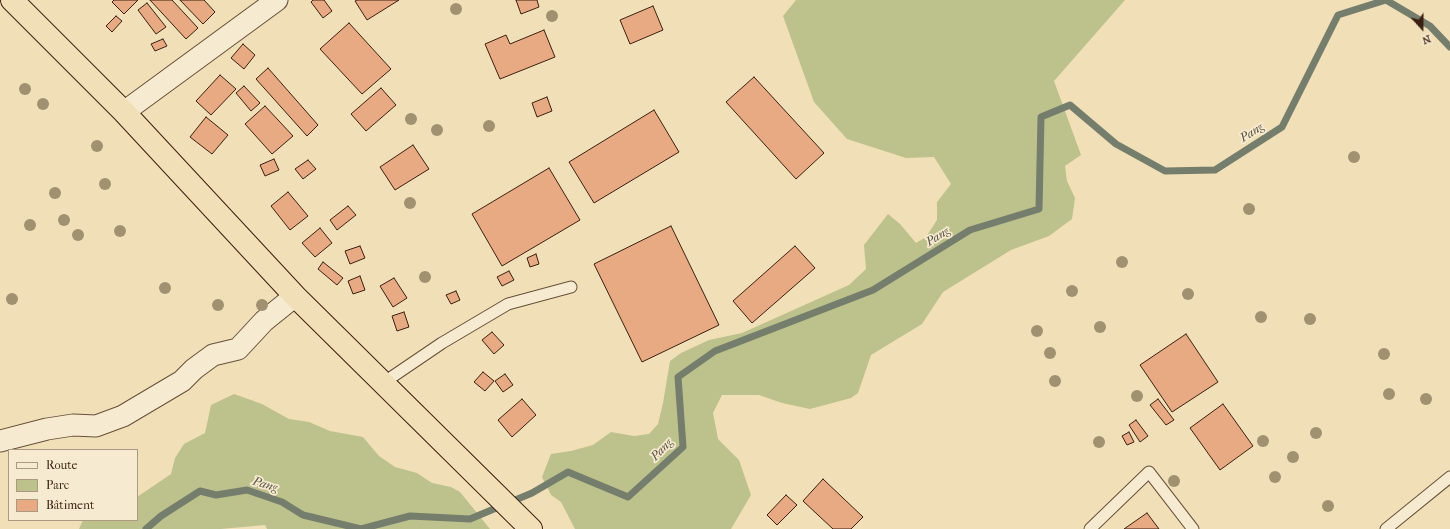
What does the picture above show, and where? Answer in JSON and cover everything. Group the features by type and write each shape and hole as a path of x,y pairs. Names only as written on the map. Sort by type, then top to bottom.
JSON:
{"highway":[{"path":"12,0 124,112 296,296 523,522"}],"street":[{"path":"124,112 277,0"},
{"path":"0,441 47,429 73,425 96,426 123,416 182,381 194,369 213,355 238,349 264,321 296,296"}],"lane":[{"path":"383,383 442,343 508,304 571,287"},
{"path":"1090,529 1149,472 1192,529"},
{"path":"1386,529 1450,477"}],"green space":[{"path":"796,0 1125,0 1054,81 1081,155 1065,166 1067,181 1075,198 1072,219 1049,236 1011,250 943,292 922,324 871,355 858,393 851,398 810,409 782,403 759,395 722,395 713,413 718,439 739,460 751,495 731,529 575,529 561,502 551,495 542,477 551,454 571,451 593,445 611,432 634,436 649,434 658,424 670,361 681,353 709,340 742,333 849,285 866,269 864,245 888,214 900,224 916,243 926,237 937,220 937,202 951,184 934,157 906,158 847,139 814,102 783,16"},
{"path":"234,394 262,404 289,419 309,422 330,431 363,437 379,456 395,467 417,473 432,483 451,487 460,492 490,529 267,529 265,525 221,529 79,529 83,521 138,521 138,496 171,474 175,458 184,444 205,433 211,405"}],"building":[{"path":"114,0 138,0 124,14 112,2"},
{"path":"150,0 172,0 198,28 186,39"},
{"path":"180,0 204,0 215,12 203,24"},
{"path":"313,0 324,0 332,11 323,18 311,2"},
{"path":"399,0 367,20 355,1"},
{"path":"516,0 537,0 539,7 521,14"},
{"path":"147,3 166,27 156,34 138,10"},
{"path":"653,6 663,30 630,44 620,20"},
{"path":"116,16 122,21 112,32 106,26"},
{"path":"349,23 391,69 362,94 320,49"},
{"path":"544,30 555,57 500,79 485,44 506,35 510,44"},
{"path":"163,39 167,46 155,51 151,44"},
{"path":"243,44 255,55 244,69 231,58"},
{"path":"268,68 318,125 307,136 256,79"},
{"path":"220,75 236,89 211,115 196,101"},
{"path":"754,77 824,153 796,179 726,102"},
{"path":"244,86 260,103 251,111 236,93"},
{"path":"381,88 396,105 366,131 351,114"},
{"path":"547,97 552,111 537,117 532,103"},
{"path":"265,106 293,136 272,154 245,124"},
{"path":"654,110 679,152 594,203 569,162"},
{"path":"206,117 228,135 212,154 190,137"},
{"path":"413,145 429,169 395,190 380,167"},
{"path":"274,159 279,170 265,176 260,165"},
{"path":"308,160 316,169 303,179 295,169"},
{"path":"549,168 580,220 502,266 472,214"},
{"path":"288,192 308,216 290,230 271,206"},
{"path":"348,206 356,215 337,230 330,220"},
{"path":"671,226 719,325 642,362 594,264"},
{"path":"320,228 332,243 315,257 302,243"},
{"path":"360,246 365,258 350,264 345,251"},
{"path":"795,246 815,268 752,323 733,301"},
{"path":"536,254 539,264 530,267 527,258"},
{"path":"323,262 343,278 337,285 318,269"},
{"path":"509,271 514,280 502,286 497,277"},
{"path":"360,276 365,290 353,294 348,281"},
{"path":"394,278 407,298 393,307 380,286"},
{"path":"456,291 460,300 451,304 446,295"},
{"path":"404,312 409,327 397,331 392,316"},
{"path":"492,332 504,345 494,354 482,340"},
{"path":"1186,334 1218,382 1172,412 1140,365"},
{"path":"483,372 494,381 485,391 474,382"},
{"path":"505,374 513,385 503,392 495,381"},
{"path":"522,399 536,415 512,437 498,420"},
{"path":"1158,399 1174,420 1166,425 1150,405"},
{"path":"1223,404 1253,446 1220,470 1190,428"},
{"path":"1136,420 1148,436 1140,442 1129,425"},
{"path":"1129,432 1134,442 1127,445 1122,436"},
{"path":"823,479 863,517 851,529 833,529 803,501"},
{"path":"786,495 797,505 777,525 767,515"},
{"path":"1147,513 1159,529 1124,529"}],"waterway":[{"name":"Pang","path":"146,529 161,516 200,491 216,495 247,490 282,502 303,515 361,529 410,516 470,519 532,493 568,472 628,497 683,447 678,377 715,351 873,290 970,230 1039,209 1041,117 1070,105 1116,144 1165,171 1215,170 1282,127 1338,15 1386,0 1430,26 1450,47"}]}
